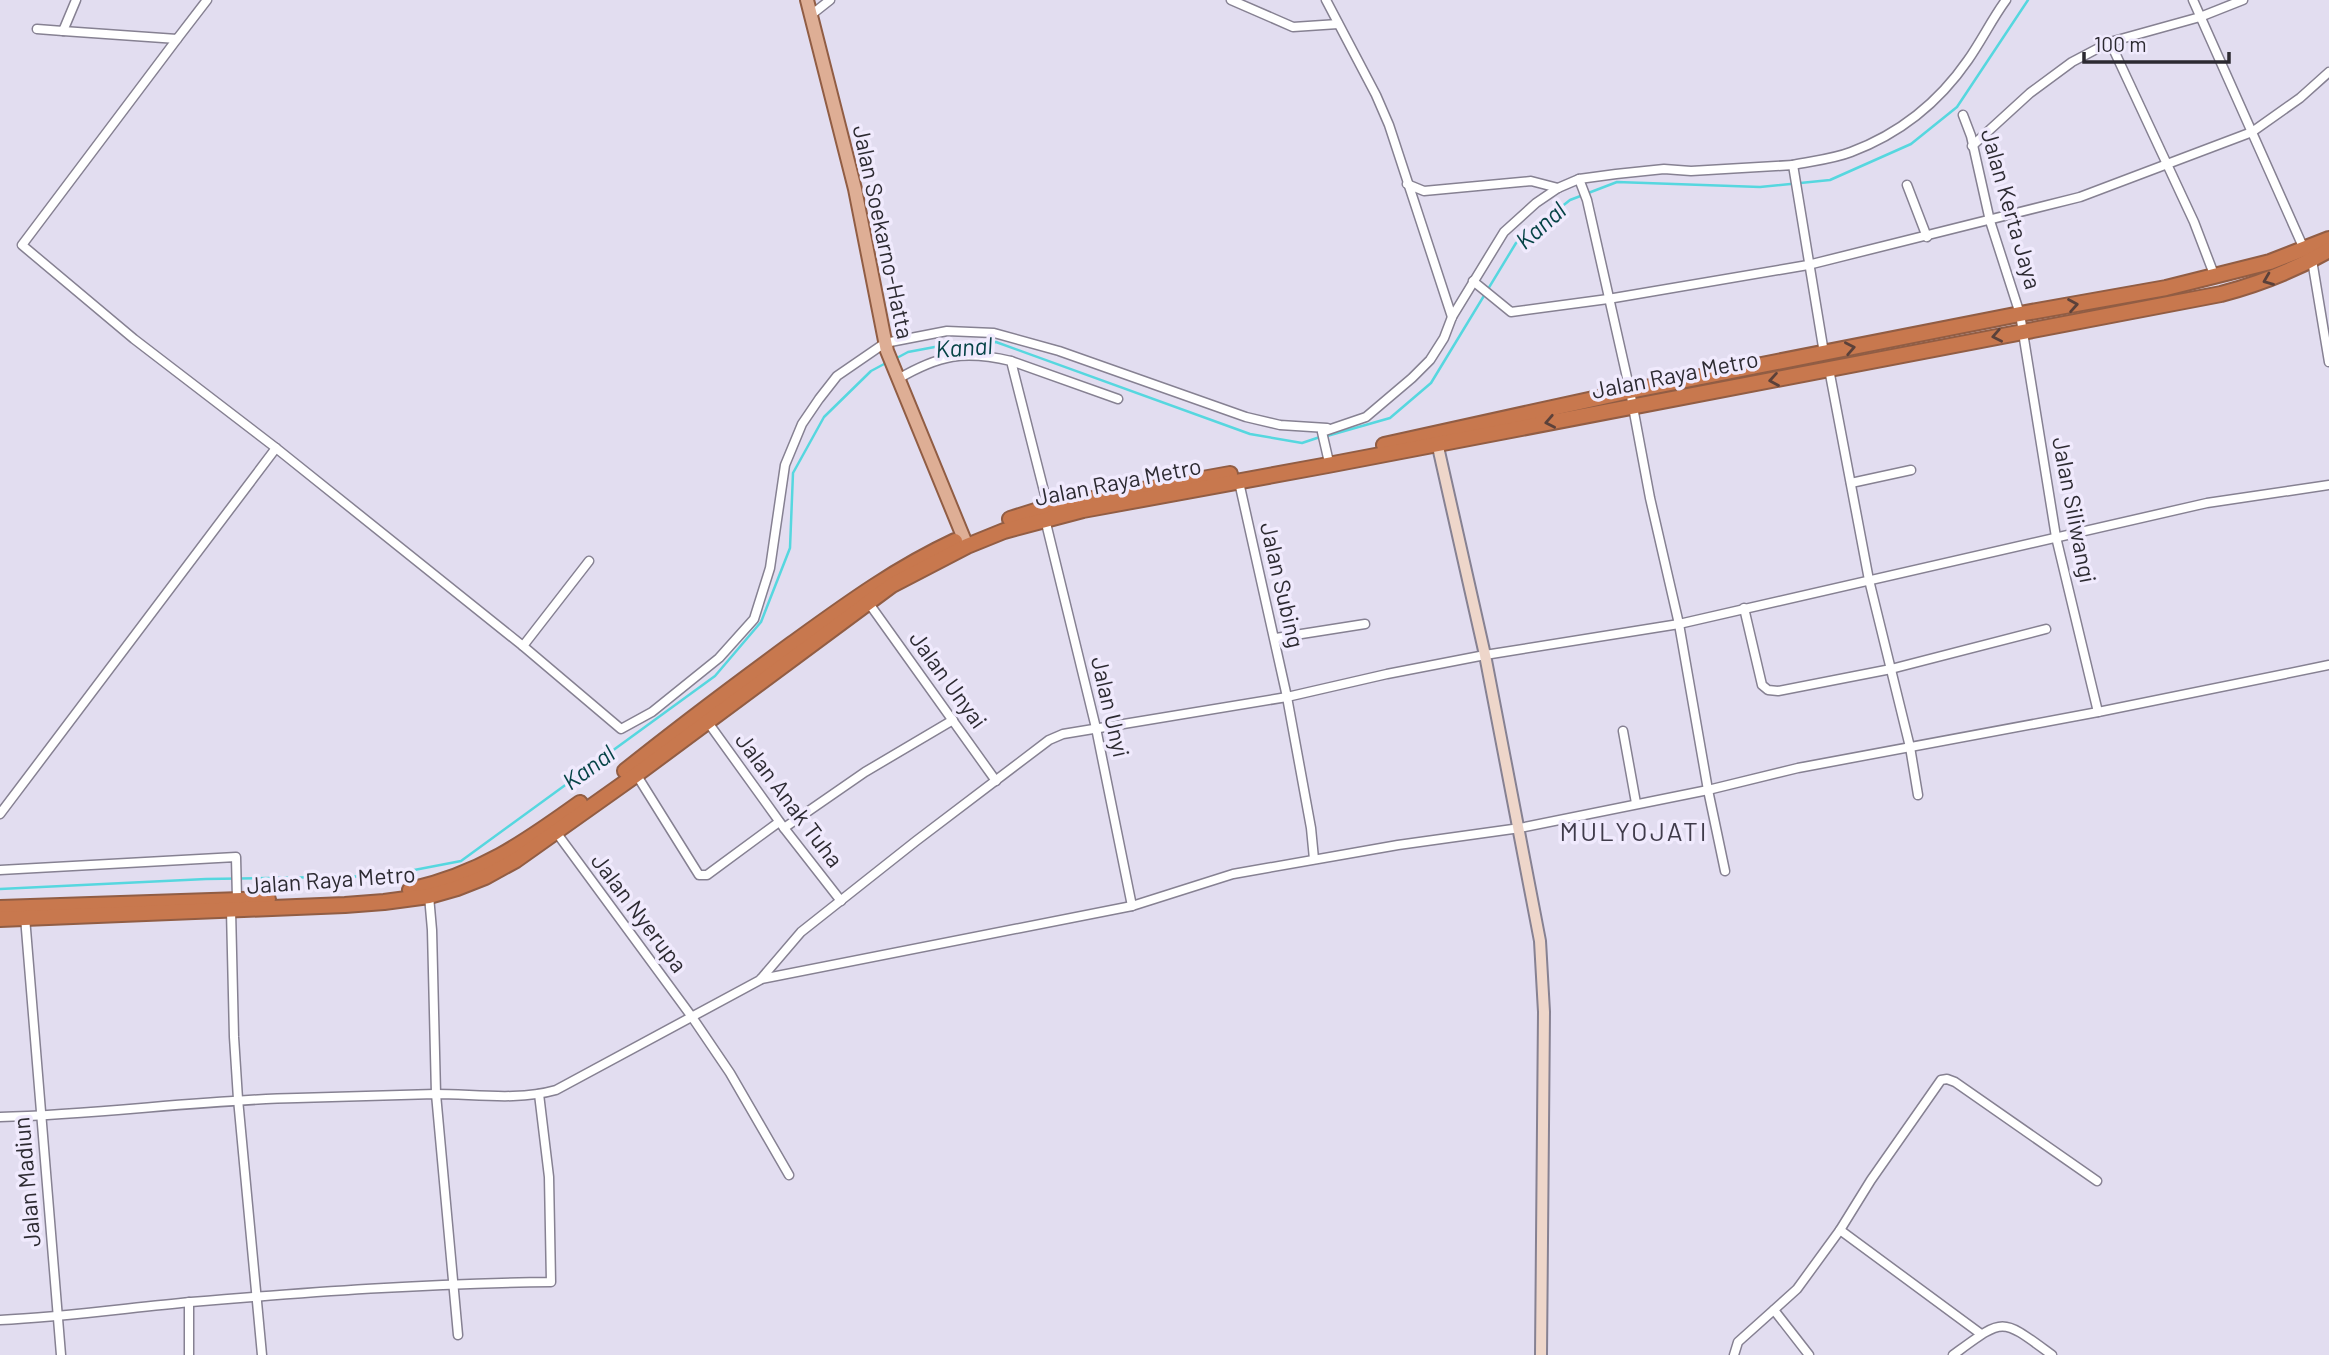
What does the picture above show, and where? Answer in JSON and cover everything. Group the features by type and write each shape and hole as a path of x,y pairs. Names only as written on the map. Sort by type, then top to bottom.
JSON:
{"highway":[{"path":"0,908 234,905 348,899 384,896 452,879 507,854 626,771 699,712 891,573 965,541 1046,513 1166,484 1436,438 1631,399 1824,353 2165,288 2308,254 2329,239"},
{"name":"Jalan Raya Metro","path":"1631,399 1829,369 2221,294 2248,287 2308,254 2329,250"},
{"name":"Jalan Raya Metro","path":"1046,513 1240,482 1436,438"},
{"name":"Jalan Raya Metro","path":"0,919 234,905 358,904 429,895 457,888 516,860 868,602 965,541"}],"main road":[{"name":"Jalan Soekarno-Hatta","path":"807,0 855,189 886,347 965,541"}],"street":[{"path":"63,31 76,0"},
{"path":"207,0 22,245 134,339 276,448 523,646 621,729 652,712 719,658 754,619 770,568 785,465 802,425 837,376 886,347 947,331 994,332 1246,417 1324,431 1366,417 1396,394 1430,360 1444,338 1452,317 1476,283 1504,232 1536,203 1559,188 1664,169 1691,171 1794,168 1850,153 1891,134 1919,114 1949,85 2006,0"},
{"path":"811,15 830,0"},
{"path":"1231,0 1293,27 1338,24"},
{"path":"1326,0 1389,125 1452,317"},
{"path":"2193,0 2308,254 2329,362"},
{"path":"1972,146 2030,93 2062,69 2110,42 2200,17 2243,0"},
{"path":"37,29 177,39"},
{"path":"2110,42 2194,222 2215,277"},
{"path":"1476,283 1511,312 1608,299 1808,265 1927,237 2080,197 2252,132 2300,98 2329,72"},
{"name":"Jalan Kerta Jaya","path":"1964,115 1990,220 2020,314"},
{"path":"1794,168 1824,353"},
{"path":"1407,184 1424,191 1531,181 1559,188"},
{"path":"1581,183 1587,200 1679,624 1725,872"},
{"path":"1907,185 1927,237"},
{"name":"Jalan Siliwangi","path":"2020,314 2056,537 2098,712"},
{"path":"897,376 928,362 978,354 1011,361 1118,399"},
{"name":"Jalan Unyi","path":"1011,361 1096,728 1132,906"},
{"path":"1829,369 1869,580 1910,747 1918,795"},
{"path":"1324,431 1327,455"},
{"path":"1436,438 1485,655 1540,941 1545,1012 1541,1355"},
{"path":"0,814 276,448"},
{"path":"1851,483 1911,470"},
{"name":"Jalan Subing","path":"1240,482 1251,542 1276,638 1311,828 1314,859"},
{"path":"760,980 801,932 916,841 1056,737 1287,697 1485,655 1679,624 2207,503 2329,485"},
{"path":"523,646 589,561"},
{"name":"Jalan Unyai","path":"868,602 996,781"},
{"path":"1744,608 1759,678 1768,690 1778,691 1891,669 2046,629"},
{"path":"1276,638 1365,624"},
{"path":"0,1117 238,1099 539,1094 556,1090 760,980 1132,906 1233,874 1520,828 1708,790 1798,768 2098,712 2329,665"},
{"path":"636,774 699,875 707,875 865,772 953,720"},
{"name":"Jalan Anak Tuha","path":"706,721 841,901"},
{"path":"1623,732 1636,803"},
{"name":"Jalan Nyerupa","path":"556,832 692,1017 730,1073 789,1175"},
{"path":"0,870 236,857 234,905 238,1099 262,1355"},
{"path":"429,895 436,1094 458,1335"},
{"name":"Jalan Madiun","path":"25,917 61,1355"},
{"path":"1734,1355 1738,1342 1797,1289 1840,1230 1938,1082 1944,1079 1955,1082 2096,1181"},
{"path":"0,1320 59,1317 257,1297 453,1284 551,1282 549,1177 539,1094"},
{"path":"1840,1230 1981,1334"},
{"path":"189,1302 189,1355"},
{"path":"1774,1310 1809,1355"},
{"path":"1953,1355 1981,1334 2000,1325 2010,1326 2052,1355"}],"waterway":[{"name":"Kanal","path":"1327,436 1390,418 1431,383 1516,243 1570,200 1617,182 1760,187 1830,180 1911,144 1957,107 2028,0"},
{"name":"Kanal","path":"895,359 908,352 940,346 996,342 1250,434 1302,443 1320,437"},
{"name":"Kanal","path":"0,889 206,879 383,876 461,861 715,676 761,622 790,548 793,473 824,417 871,371 886,363"}],"district":[{"name":"MULYOJATI","path":"1634,832"}]}
